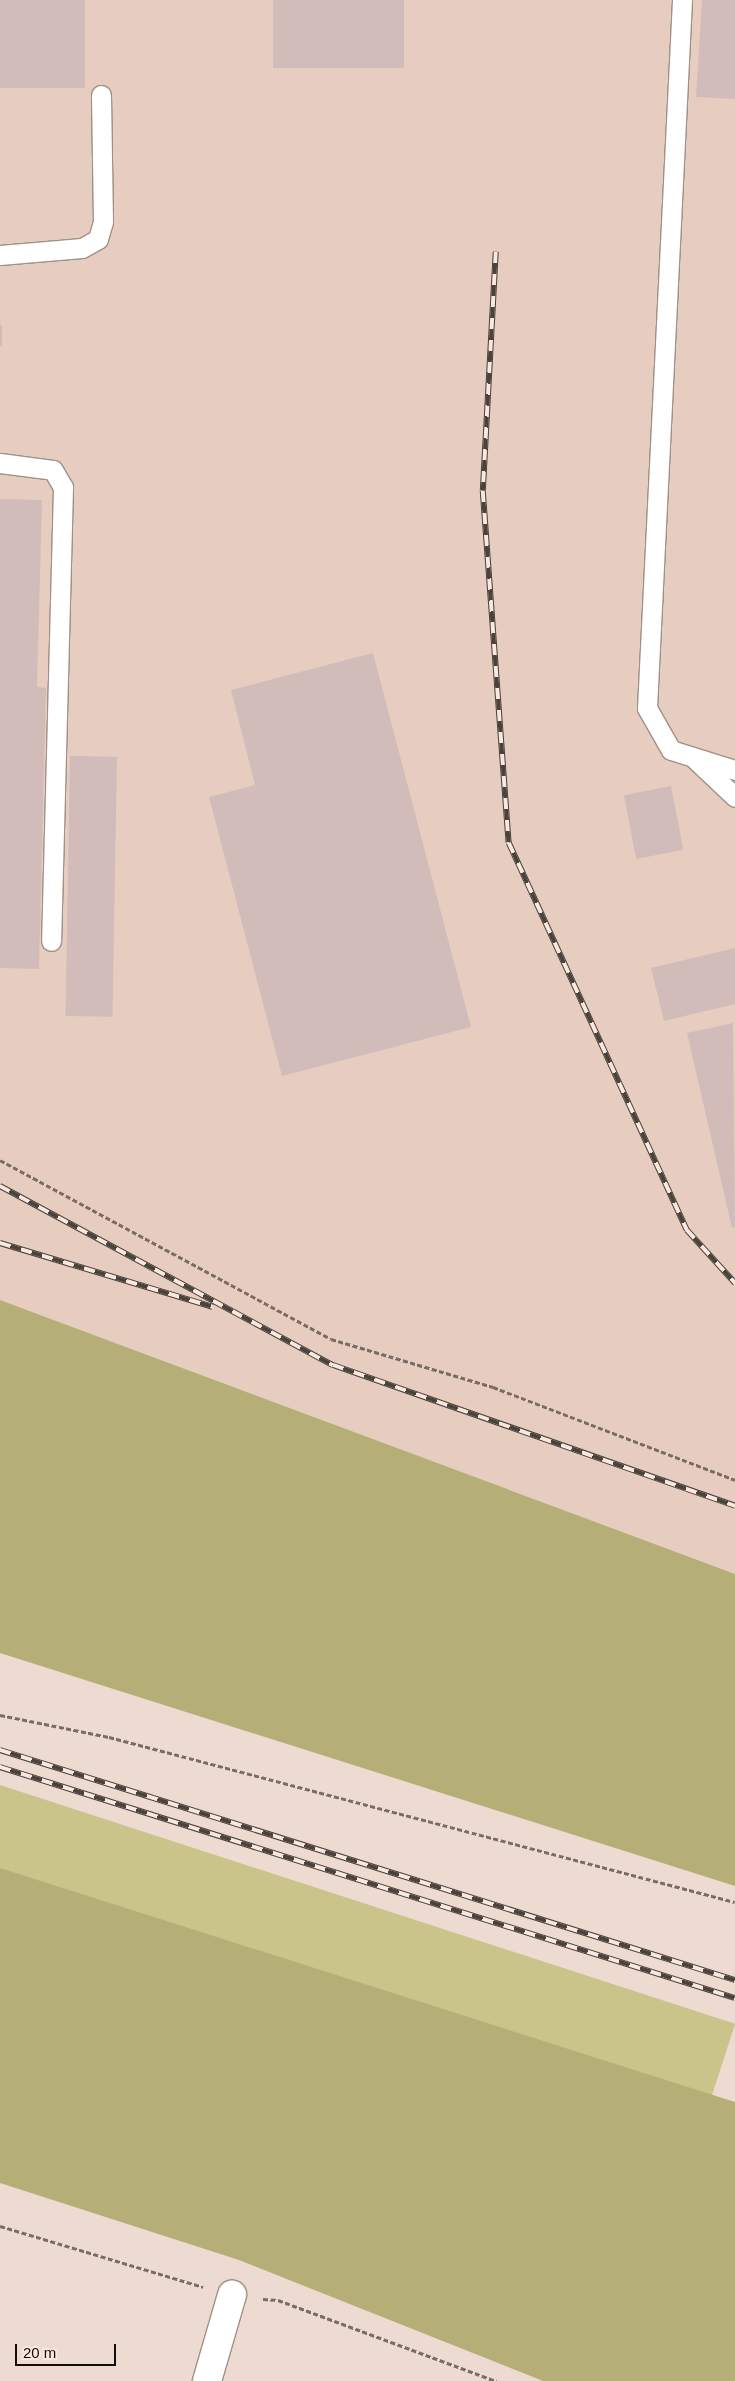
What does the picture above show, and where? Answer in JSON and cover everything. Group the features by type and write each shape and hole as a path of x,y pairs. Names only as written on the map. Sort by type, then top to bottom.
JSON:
{"street":[{"path":"207,2381 232,2295"}],"lane":[{"path":"682,0 647,708 671,750 735,770"},
{"path":"0,255 82,248 98,239 103,222 101,94"},
{"path":"0,464 32,464 53,470 63,487 51,941"},
{"path":"692,757 735,797"}],"path":[{"path":"0,1160 331,1339 493,1387 735,1480"},
{"path":"0,1715 109,1737 735,1902"}],"shaded area":[{"path":"0,0 735,0 735,1574 0,1300"},
{"path":"0,1300 735,1574 735,1886 0,1653"},
{"path":"0,1785 735,2024 710,2103 0,1872"},
{"path":"0,1868 735,2102 735,2381 543,2381 239,2260 0,2183"}],"building":[{"path":"0,0 85,0 85,88 0,88"},
{"path":"273,0 404,0 404,68 273,68"},
{"path":"702,0 735,0 735,99 696,97"},
{"path":"0,325 2,325 2,346 0,346"},
{"path":"0,499 42,500 37,687 46,688 39,969 0,968"},
{"path":"373,653 471,1027 282,1076 209,797 255,785 231,690"},
{"path":"70,756 117,757 112,1017 65,1016"},
{"path":"671,786 683,850 636,859 624,795"},
{"path":"735,948 735,1004 664,1021 651,968"},
{"path":"733,1023 735,1227 732,1228 687,1033"}],"railway":[{"path":"496,252 483,491 509,843 687,1230 735,1283"},
{"path":"0,1186 333,1365 735,1506"},
{"path":"0,1243 213,1307"},
{"path":"0,1750 735,1980"},
{"path":"0,1767 735,1998"}]}
